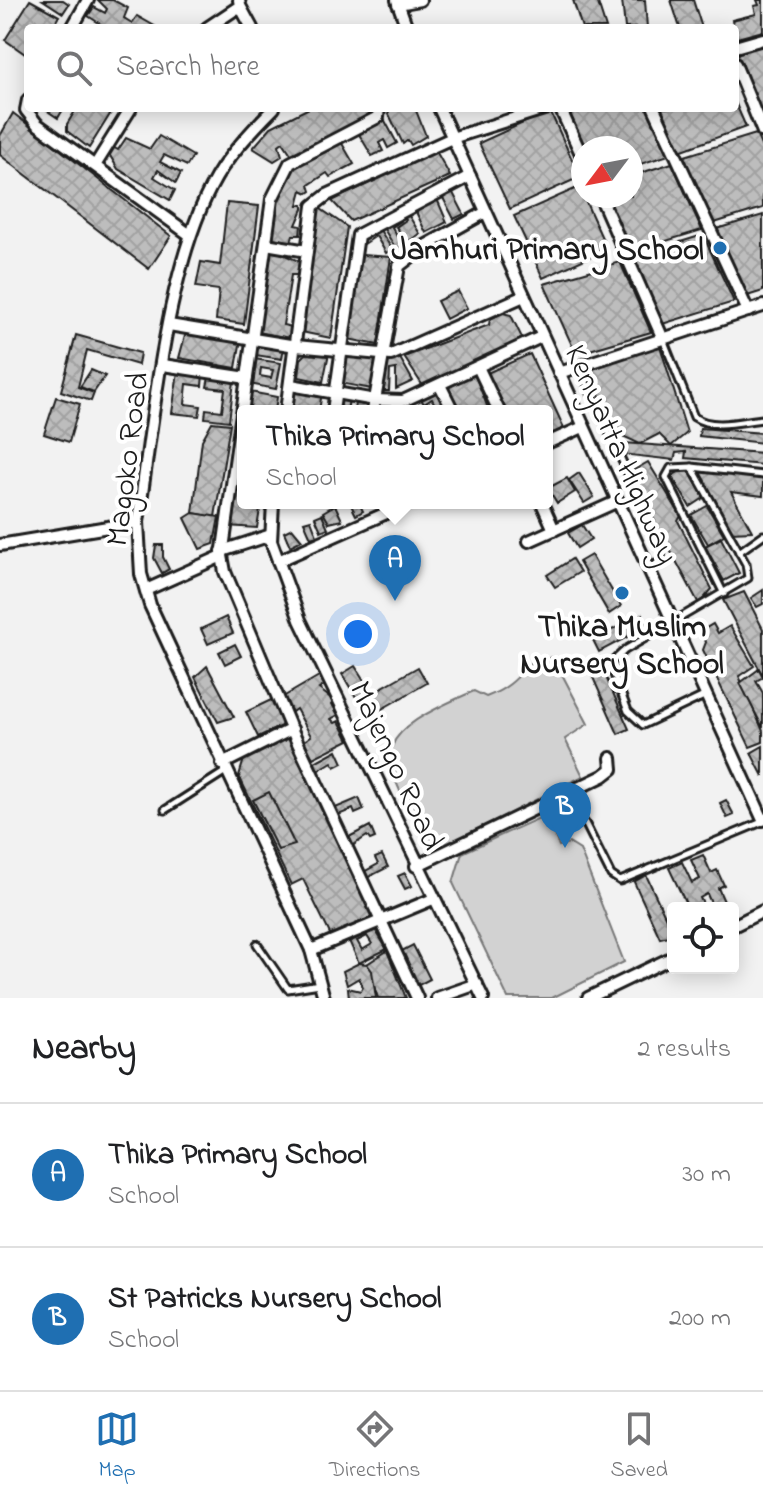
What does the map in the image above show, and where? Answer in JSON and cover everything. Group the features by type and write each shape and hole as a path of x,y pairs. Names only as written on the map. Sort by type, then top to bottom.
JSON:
{"street":[{"path":"74,24 88,0"},
{"path":"406,24 398,2 420,0"},
{"path":"212,24 240,3 250,24"},
{"path":"739,46 763,39"},
{"path":"739,74 763,132"},
{"path":"29,112 29,116 190,235"},
{"path":"96,164 128,112"},
{"name":"Magoko Road","path":"271,112 222,168 190,235 169,325 138,522 137,547 146,590 224,768 311,950 324,998"},
{"path":"243,405 272,199 285,169 378,117 379,112"},
{"name":"Kenyatta Highway","path":"441,112 763,821"},
{"path":"287,405 311,214 318,201 452,138 534,112"},
{"path":"562,112 573,136"},
{"path":"656,112 748,311"},
{"path":"334,405 358,235 470,176"},
{"path":"605,208 663,339"},
{"path":"374,405 399,266 425,246 486,212"},
{"path":"266,244 307,251"},
{"path":"169,325 296,346 382,355 419,345 524,296"},
{"path":"559,373 763,306"},
{"path":"407,405 440,385 541,337"},
{"path":"163,365 247,378"},
{"path":"478,367 496,405"},
{"path":"291,385 335,393 371,405"},
{"path":"440,385 450,405"},
{"path":"553,440 583,427"},
{"path":"237,448 222,553 225,572 292,729 417,998"},
{"path":"529,541 616,502"},
{"name":"Majengo Road","path":"273,509 271,535 300,620 416,866 483,998"},
{"path":"278,561 395,509"},
{"path":"545,509 554,530"},
{"path":"0,545 138,522"},
{"path":"146,590 222,553 271,535"},
{"path":"224,768 292,729"},
{"path":"416,866 603,776 612,769 611,758"},
{"path":"311,950 433,899"},
{"path":"739,923 763,911"},
{"path":"588,998 667,960"},
{"path":"437,998 477,984"}],"lane":[{"path":"663,339 694,417 715,424 763,419"},
{"path":"578,366 662,548 661,558 648,573"},
{"path":"692,467 739,552 748,578 613,658 612,677 628,711 643,725 704,696"},
{"path":"724,594 666,477 671,468 692,467 763,475"},
{"path":"739,552 763,535"},
{"path":"165,810 224,768"},
{"path":"585,823 611,875 620,881 763,821"},
{"path":"257,944 288,989 321,984"}],"shaded area":[{"path":"553,657 588,724 565,739 583,776 430,853 393,772 390,754 396,739 411,724 436,709 474,691 486,697 494,694 511,683 531,663"},
{"path":"546,815 559,846 569,843 580,850 624,962 552,998 508,998 453,883 462,853"}],"building":[{"path":"30,0 59,16 54,24 24,24 24,53 5,40"},
{"path":"43,0 63,0 69,4 63,13"},
{"path":"98,0 113,0 128,8 124,18 132,23 137,16 151,24 101,24 88,16 94,7 105,13 107,9"},
{"path":"573,0 597,0 605,24 581,24"},
{"path":"622,0 645,0 647,24 625,24"},
{"path":"671,0 693,0 701,24 679,24"},
{"path":"757,0 763,0 763,31 739,37 739,24 733,24 732,20 756,14 754,6 759,5"},
{"path":"763,43 763,120 739,68 739,50"},
{"path":"739,111 746,127 677,152 660,112"},
{"path":"74,112 112,112 89,148 67,131 67,124"},
{"path":"301,112 373,112 374,115 291,154 283,142 279,145 282,156 274,161 253,148 271,127"},
{"path":"388,112 417,112 426,136 411,145 408,140 403,144"},
{"path":"550,112 571,157 571,181 510,209 479,143"},
{"path":"565,112 650,112 669,155 643,163 643,136 577,136"},
{"path":"13,113 171,236 149,269 0,155 0,136"},
{"path":"383,117 397,143 388,148 384,140 379,143 383,151 372,156 357,131"},
{"path":"756,134 763,150 763,208 711,224 681,157"},
{"path":"159,136 193,156 187,166 164,155 160,162 181,173 176,183 158,170 154,177 175,190 170,200 118,169 109,154 111,146 118,150 126,138 150,149"},
{"path":"340,140 354,164 330,177 327,173 309,185 311,191 308,193 302,190 298,205 303,205 303,209 296,225 301,226 300,235 293,235 291,242 268,237 278,192 289,167"},
{"path":"436,151 450,176 351,221 332,201"},
{"path":"672,163 702,230 627,253 606,208 643,208 643,172"},
{"path":"452,191 464,214 454,219 442,196"},
{"path":"571,191 571,208 588,208 607,249 543,278 514,216"},
{"path":"437,199 447,222 426,233 417,214 418,206"},
{"path":"227,203 259,206 244,324 216,320 219,290 196,287 201,262 220,265"},
{"path":"318,207 347,227 331,338 301,332"},
{"path":"406,211 420,234 396,249 381,224 398,215 401,221 392,227 397,236 401,233 396,227 406,220 402,214"},
{"path":"763,215 763,291 744,297 713,230"},
{"path":"378,227 392,249 386,253 376,236 364,244 361,238"},
{"path":"703,235 734,302 659,325 628,258"},
{"path":"271,249 301,262 299,275 291,275 283,325 292,327 289,338 258,332"},
{"path":"362,255 391,257 378,345 348,339"},
{"path":"620,262 651,332 576,354 544,284"},
{"path":"458,291 467,308 446,319 437,301"},
{"path":"503,313 511,315 524,342 423,386 404,357 489,325 490,319"},
{"path":"186,332 241,339 236,368 179,358"},
{"path":"76,335 140,353 138,365 87,350 78,387 94,393 91,401 61,391"},
{"path":"258,342 284,346 282,359 255,355"},
{"path":"660,346 687,433 671,446 659,434 640,444 614,432 589,368"},
{"path":"308,352 329,353 323,382 299,377 301,359"},
{"path":"345,354 378,359 372,389 340,383"},
{"path":"530,354 564,428 553,434 553,405 501,405 487,373"},
{"path":"400,358 413,381 396,389 396,369 390,370 389,391 379,391 383,364"},
{"path":"254,359 281,363 276,389 249,384","holes":["261,368 273,370 271,378 260,376"]},
{"path":"91,370 105,376 94,392 80,387"},
{"path":"178,371 203,374 202,386 187,384 185,404 201,406 199,416 172,413"},
{"path":"474,373 487,405 455,405 446,389"},
{"path":"209,377 234,381 229,421 205,418 206,409 222,411 225,389 207,387"},
{"path":"295,388 322,392 320,405 292,405"},
{"path":"435,390 443,405 430,405 434,403 432,399 424,404 421,399"},
{"path":"250,392 277,397 276,405 248,405"},
{"path":"56,397 80,404 69,442 44,434"},
{"path":"339,399 349,400 348,405 338,405"},
{"path":"212,422 230,424 215,517 193,513 202,440"},
{"path":"700,428 763,433 763,443 699,436"},
{"path":"624,443 763,453 763,465 685,458 686,452 676,453 674,460 621,454"},
{"path":"648,462 681,516 678,521 712,589 699,604 629,473"},
{"path":"687,467 704,498 690,507 672,476"},
{"path":"237,468 237,509 260,509 257,528 227,526"},
{"path":"694,469 763,478 763,496 731,492 752,531 730,532"},
{"path":"579,473 594,497 584,503 569,480"},
{"path":"567,478 575,492 557,503 553,496 553,485"},
{"path":"707,506 724,535 708,544 691,515"},
{"path":"337,509 342,520 329,523 323,512"},
{"path":"193,513 219,517 214,544 200,549 185,518"},
{"path":"322,514 328,528 321,531 315,517"},
{"path":"311,520 317,536 311,538 304,522"},
{"path":"582,525 591,539 577,548 568,533"},
{"path":"292,528 302,540 290,546 284,532"},
{"path":"721,538 739,573 724,581 705,546"},
{"path":"156,545 163,545 163,557 169,569 162,573 154,558"},
{"path":"591,555 621,606 609,614 579,562"},
{"path":"572,559 580,572 555,587 547,575"},
{"path":"763,590 763,604 757,607 751,598"},
{"path":"744,592 763,629 763,676 723,600"},
{"path":"642,614 648,626 599,652 593,640"},
{"path":"226,617 233,633 208,644 201,629"},
{"path":"713,624 718,633 730,626 754,666 739,676 763,731 763,742 750,747 703,650 706,642 701,631"},
{"path":"235,644 241,656 225,664 219,652"},
{"path":"598,659 629,729 618,734 587,664"},
{"path":"207,666 234,717 218,722 195,677"},
{"path":"355,666 372,693 418,667 427,683 368,717 342,674"},
{"path":"759,669 763,677 756,681 763,693 763,728 740,683"},
{"path":"319,676 325,685 319,689 336,702 332,704 338,715 331,719 335,723 339,721 349,740 313,758 303,742 311,736 296,709 292,712 283,697"},
{"path":"273,699 283,718 281,726 258,737 246,712"},
{"path":"292,732 371,910 371,918 331,936 303,879 291,885 239,776 244,759"},
{"path":"763,746 763,776 751,753"},
{"path":"337,750 343,763 335,767 332,762 317,771 313,763"},
{"path":"269,792 295,845 278,850 253,800"},
{"path":"359,798 364,810 355,814 353,809 336,816 333,809"},
{"path":"726,800 734,815 727,818 720,803"},
{"path":"370,826 375,838 370,840 367,836 349,848 345,839"},
{"path":"382,855 388,867 365,879 362,873 378,864 375,858"},
{"path":"703,855 711,873 717,870 724,885 718,888 724,902 710,902 707,894 700,898 702,902 685,902 669,868 682,862 692,883 700,879 691,860"},
{"path":"405,873 412,886 405,889 398,876"},
{"path":"646,875 667,920 667,936 660,938 634,882"},
{"path":"374,928 387,949 359,963 349,941","holes":["367,936 372,944 362,950 357,941"]},
{"path":"413,945 430,979 415,987 398,953"},
{"path":"387,951 406,998 378,998 367,964"},
{"path":"359,963 367,964 372,971 376,998 349,998 348,988 361,991 363,987 359,978 347,985 343,971"}],"place":[{"name":"Jamhuri Primary School","path":"720,248"},
{"name":"Thika Muslim Nursery School","path":"622,593"},
{"name":"Thika Primary School","path":"395,601"},
{"name":"St Patricks Nursery School","path":"565,848"}]}
